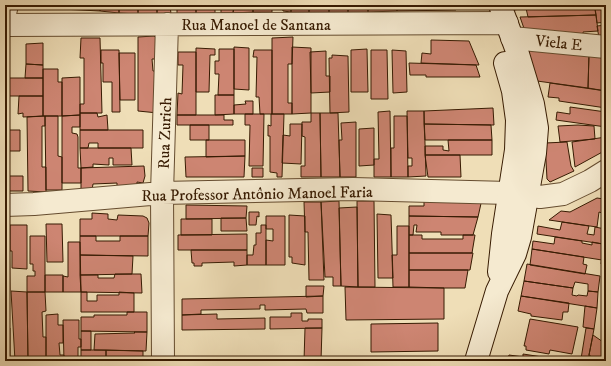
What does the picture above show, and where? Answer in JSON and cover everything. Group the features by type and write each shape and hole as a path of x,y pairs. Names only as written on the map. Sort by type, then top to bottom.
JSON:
{"street":[{"path":"5,13 7,5"},
{"path":"476,361 498,291 503,234 518,194 516,150 517,120 500,19"},
{"name":"Rua Manoel de Santana","path":"5,25 500,19"},
{"name":"Viela E","path":"500,19 606,47"},
{"name":"Rua Zurich","path":"164,361 162,193 167,24"},
{"name":"Rua Professor Antônio Manoel Faria","path":"5,205 41,204 162,193 353,189 518,194 540,197 563,194 590,181 606,171"}],"building":[{"path":"30,5 61,5 61,9 29,7"},
{"path":"61,5 81,5 81,10 61,9"},
{"path":"81,5 100,5 100,11 81,10"},
{"path":"100,5 119,5 119,13 100,11"},
{"path":"119,5 138,5 138,14 119,13"},
{"path":"138,5 157,5 157,14 138,14"},
{"path":"157,5 170,5 171,14 157,14"},
{"path":"177,5 196,5 196,14 177,14"},
{"path":"196,5 215,5 215,13 196,14"},
{"path":"221,5 234,5 233,13 221,13"},
{"path":"234,5 253,5 253,12 233,13"},
{"path":"253,5 272,5 272,12 253,12"},
{"path":"282,5 291,5 291,12 283,11"},
{"path":"291,5 309,5 309,12 291,12"},
{"path":"309,5 329,5 329,12 309,12"},
{"path":"329,5 348,5 348,12 329,12"},
{"path":"348,5 368,5 368,12 348,12"},
{"path":"368,5 397,5 397,11 368,12"},
{"path":"397,5 454,5 456,10 397,11"},
{"path":"512,5 594,5 596,15 528,17 526,8 514,10"},
{"path":"606,5 606,22 597,23 595,7"},
{"path":"596,15 598,31 583,32 584,43 527,37 520,17"},
{"path":"606,25 606,45 600,44 597,26"},
{"path":"154,36 156,38 157,59 152,59 153,71 157,71 158,113 138,111 138,37"},
{"path":"293,37 292,64 288,64 288,103 292,103 292,114 272,114 272,38"},
{"path":"81,38 100,38 102,113 80,113 80,104 84,104 84,58 80,58"},
{"path":"431,40 469,41 479,65 421,63 422,53 431,54"},
{"path":"43,43 43,65 26,64 26,44"},
{"path":"527,46 589,54 588,88 537,81"},
{"path":"234,47 249,48 249,90 234,89"},
{"path":"292,47 311,48 311,113 292,114"},
{"path":"196,48 215,49 215,55 210,55 209,92 196,92"},
{"path":"219,49 234,49 234,95 218,95 219,74 215,74 215,61 219,61"},
{"path":"367,49 368,92 351,92 351,50"},
{"path":"101,50 119,50 120,112 112,112 112,82 103,82"},
{"path":"254,50 272,50 272,114 260,114 259,97 256,97 257,57 253,57"},
{"path":"371,50 387,50 388,99 371,99"},
{"path":"392,50 406,51 407,92 393,93"},
{"path":"326,51 326,76 330,76 330,92 311,93 310,52"},
{"path":"178,52 196,52 196,115 177,115 178,93 182,94 183,65 178,65"},
{"path":"119,53 135,53 135,100 120,100"},
{"path":"589,54 606,56 606,91 588,88"},
{"path":"332,55 348,56 349,112 330,113 329,58 332,58"},
{"path":"409,63 476,65 480,77 426,77 426,75 410,75"},
{"path":"26,64 43,65 43,78 25,78"},
{"path":"43,69 58,69 58,82 62,82 62,116 43,116"},
{"path":"80,77 80,115 62,116 62,78"},
{"path":"7,78 43,78 43,96 6,96"},
{"path":"550,83 606,91 606,108 559,101 559,98 548,97"},
{"path":"215,95 234,95 234,114 215,115"},
{"path":"19,96 43,96 43,116 23,117 23,113 18,114"},
{"path":"245,101 253,101 253,114 234,114 234,105 246,104"},
{"path":"570,107 606,112 606,127 556,120 557,112 570,114"},
{"path":"493,108 494,125 424,124 424,111"},
{"path":"390,111 391,177 374,177 374,159 379,159 378,112"},
{"path":"407,111 424,111 426,176 408,177 408,166 412,166 412,158 408,158"},
{"path":"80,113 97,113 98,117 107,115 108,130 80,130"},
{"path":"311,113 320,113 321,177 301,177 301,166 305,166 305,137 302,136 302,122 311,122"},
{"path":"320,113 338,113 340,177 321,177"},
{"path":"245,114 264,114 263,166 249,166 250,125 245,125"},
{"path":"271,114 284,114 282,177 277,177 277,173 270,172 270,136 268,136 268,125 271,126"},
{"path":"80,115 80,127 72,127 72,133 77,134 78,137 78,168 81,168 81,183 62,183 62,116"},
{"path":"177,115 224,115 224,120 233,120 233,125 177,125"},
{"path":"45,116 45,126 42,126 42,167 46,167 46,192 28,191 27,117"},
{"path":"45,116 58,116 58,156 62,157 62,190 46,190"},
{"path":"394,116 407,116 408,177 391,177 391,148 394,148"},
{"path":"356,122 356,177 340,177 339,140 342,140 341,123"},
{"path":"290,124 302,124 301,164 282,163 283,135 290,136"},
{"path":"424,124 491,125 492,140 425,140"},
{"path":"190,125 209,125 209,140 190,140"},
{"path":"558,126 594,126 595,139 560,142"},
{"path":"374,128 374,165 359,166 359,129"},
{"path":"9,130 20,130 20,151 9,151"},
{"path":"80,130 143,130 143,148 98,148 98,143 89,143 88,148 80,148"},
{"path":"5,137 9,137 9,191 5,190"},
{"path":"606,137 606,150 575,167 572,142"},
{"path":"206,140 245,140 245,156 206,157"},
{"path":"448,140 492,140 492,155 425,155 425,146 443,146 443,150 449,151"},
{"path":"567,142 571,166 574,171 550,182 547,179 545,143"},
{"path":"80,148 131,148 132,165 113,165 113,158 109,158 109,165 93,164 93,167 81,168"},
{"path":"425,155 460,155 461,177 428,177"},
{"path":"245,156 244,177 186,177 185,157"},
{"path":"144,166 145,176 143,183 137,182 137,185 117,189 117,183 93,184 92,190 81,190 81,168"},
{"path":"252,168 263,168 263,177 252,177"},
{"path":"9,176 23,176 23,191 9,191"},
{"path":"424,197 482,199 478,217 409,216 409,206 424,206"},
{"path":"597,198 604,199 602,213 599,212 597,227 549,220 561,211 570,212"},
{"path":"339,201 341,286 333,286 333,277 325,277 321,202"},
{"path":"357,201 374,201 375,287 358,287"},
{"path":"304,202 321,202 324,280 309,280 308,232 305,232"},
{"path":"186,205 247,206 246,218 186,219"},
{"path":"357,207 358,287 341,286 339,208"},
{"path":"249,212 259,212 256,225 249,225"},
{"path":"5,213 9,213 10,291 5,291"},
{"path":"92,213 108,214 108,219 117,220 118,215 143,216 147,218 149,223 148,236 80,236 80,219 92,219"},
{"path":"377,214 391,215 393,278 378,278"},
{"path":"289,215 305,216 305,265 292,263 292,257 289,257"},
{"path":"266,216 285,216 285,265 266,265 266,240 273,241 273,229 266,229"},
{"path":"409,216 478,217 473,235 441,235 441,232 416,232 417,225 414,225 413,235 409,235"},
{"path":"221,218 246,218 247,231 221,231"},
{"path":"181,219 212,219 212,235 181,235"},
{"path":"562,222 589,226 587,234 594,235 595,227 605,229 603,244 537,234 538,226 560,230"},
{"path":"46,224 62,224 63,262 47,262"},
{"path":"10,225 27,225 27,269 12,268 12,251 10,251"},
{"path":"261,225 266,225 266,265 247,265 247,255 253,255 254,245 256,245 256,233 261,233"},
{"path":"397,226 409,226 409,287 393,287 392,255 397,255"},
{"path":"605,229 606,264 601,264"},
{"path":"247,234 247,250 178,250 178,235"},
{"path":"409,235 422,235 422,239 463,239 463,235 475,235 472,253 409,253"},
{"path":"30,236 45,236 45,292 27,292 27,276 35,276 33,264 30,264"},
{"path":"80,236 96,236 96,241 120,241 120,236 148,236 148,256 80,255"},
{"path":"555,237 582,241 582,243 592,245 592,242 603,244 602,260 532,249 533,241 554,244"},
{"path":"68,242 80,242 81,292 63,292 63,276 68,277"},
{"path":"532,249 584,257 583,264 587,265 585,274 530,265"},
{"path":"191,250 247,250 247,265 234,266 234,262 202,263 202,266 194,266 194,263 192,263"},
{"path":"409,253 473,253 470,270 409,270"},
{"path":"80,255 133,256 132,274 80,275"},
{"path":"527,264 600,276 598,292 588,291 588,284 575,282 573,288 524,281"},
{"path":"409,270 468,270 465,288 444,288 409,287"},
{"path":"115,274 141,274 142,293 81,292 80,275 98,275 98,278 114,278"},
{"path":"45,275 63,275 63,292 45,292"},
{"path":"524,281 573,288 572,295 577,296 587,296 588,291 598,292 597,308 521,296"},
{"path":"306,286 324,286 323,296 306,297"},
{"path":"345,287 444,288 444,319 346,320"},
{"path":"11,291 27,292 28,361 15,361"},
{"path":"27,292 45,292 46,311 42,312 43,337 46,337 46,361 28,361"},
{"path":"81,292 87,292 87,301 97,301 97,295 119,295 119,292 134,293 134,312 81,312"},
{"path":"323,296 323,313 307,313 306,309 265,310 265,305 260,305 260,309 201,310 201,314 182,315 182,299"},
{"path":"521,296 569,303 568,312 563,312 562,320 531,316 531,314 518,311"},
{"path":"5,304 7,304 8,327 10,328 10,358 5,358"},
{"path":"585,306 597,308 594,329 583,327"},
{"path":"127,312 147,312 147,332 81,331 81,317 94,317 94,315 127,315"},
{"path":"291,313 302,313 302,321 308,321 308,319 322,319 322,328 270,329 270,317 291,317"},
{"path":"58,314 58,325 63,325 63,343 59,343 60,355 64,355 64,361 46,361 46,315"},
{"path":"217,314 217,319 265,318 265,329 182,330 182,315"},
{"path":"530,319 578,327 572,354 550,350 549,354 526,350 526,346 524,346"},
{"path":"63,320 79,320 79,339 81,339 81,347 78,347 78,357 81,357 81,361 64,361"},
{"path":"438,323 438,351 371,352 371,324"},
{"path":"305,328 322,328 321,361 304,361"},
{"path":"586,328 594,329 588,360 581,359"},
{"path":"81,331 91,331 91,350 81,350"},
{"path":"134,332 147,332 146,351 94,350 95,334 135,333"},
{"path":"593,335 606,344 606,350 598,361 589,355"},
{"path":"81,350 106,350 106,361 81,361"},
{"path":"106,350 143,351 143,361 106,361"},
{"path":"523,354 568,361 507,361 509,355 523,357"},
{"path":"577,358 588,360 588,361 577,361"}]}
